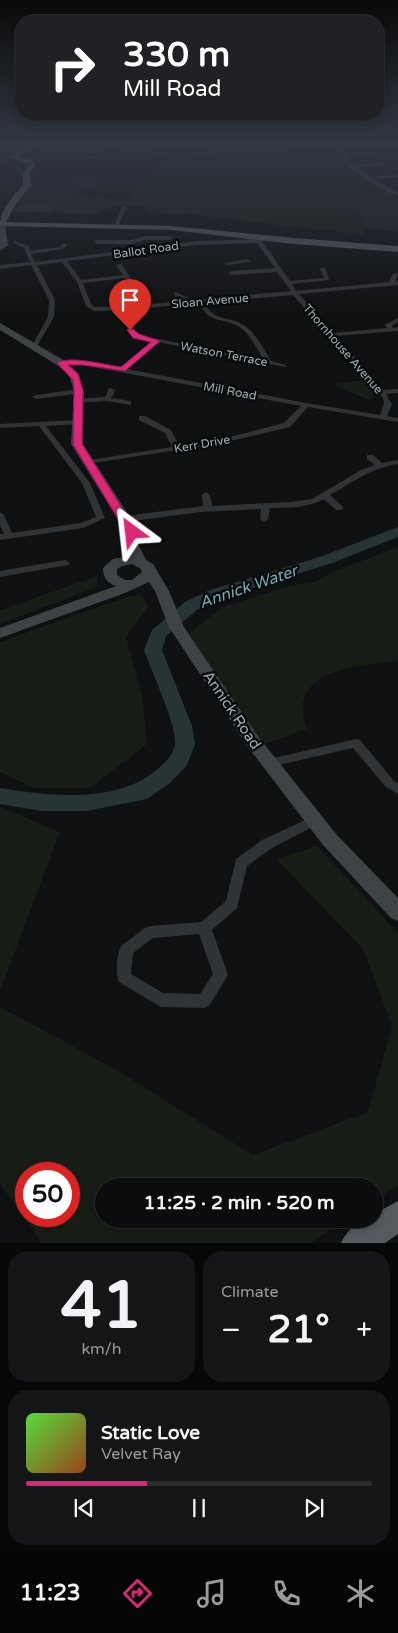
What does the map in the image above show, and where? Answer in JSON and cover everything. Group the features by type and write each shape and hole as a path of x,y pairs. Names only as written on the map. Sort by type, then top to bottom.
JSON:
{"highway":[{"path":"357,1243 398,1216"}],"main road":[{"path":"0,249 4,245 1,224 15,200"},
{"path":"1,224 171,228 260,240 398,249"},
{"path":"0,326 61,363"},
{"name":"Annick Road","path":"61,363 74,374 78,396 77,444 130,528 133,551 165,597 177,627 238,720 314,821 398,912"},
{"path":"95,598 106,588 117,557 131,536"},
{"path":"0,633 120,590 147,577 145,567 124,561 113,572"},
{"path":"113,572 122,583 134,583 165,597"}],"street":[{"path":"124,207 108,236 94,236 94,241 132,242 145,238 170,238"},
{"name":"Ballot Road","path":"0,267 197,243 260,240"},
{"name":"Thornhouse Avenue","path":"260,240 278,270 295,293 382,392 388,404 382,418"},
{"path":"16,242 27,247 33,264 52,300 53,309 51,317 34,347"},
{"path":"132,242 130,246 135,252"},
{"path":"28,253 61,248 64,245"},
{"name":"Sloan Avenue","path":"63,260 80,282 88,305 94,309 130,308 395,284"},
{"path":"227,263 247,261 252,273"},
{"path":"234,262 240,272"},
{"path":"119,265 135,288"},
{"name":"Thornhouse Avenue","path":"288,283 327,279 323,269"},
{"path":"231,273 278,270"},
{"path":"395,284 395,275 398,275"},
{"path":"80,282 127,276"},
{"path":"228,292 233,299"},
{"path":"176,294 191,302"},
{"path":"200,302 204,310 215,318 243,328 269,363"},
{"name":"Watson Terrace","path":"130,308 133,317 130,330 136,336 284,366"},
{"path":"394,329 388,325 398,320"},
{"path":"330,335 394,329"},
{"path":"122,370 156,341"},
{"path":"234,356 258,348"},
{"name":"Mill Road","path":"61,363 83,363 306,405 398,420"},
{"path":"107,399 112,390"},
{"path":"382,392 398,391"},
{"path":"36,397 78,396 128,403"},
{"name":"Kerr Drive","path":"90,462 222,442 287,425 306,405"},
{"path":"142,418 168,432 177,448"},
{"path":"0,426 77,422"},
{"path":"0,515 4,536 83,525 101,518 86,483 41,424"},
{"path":"370,457 381,466"},
{"path":"125,519 185,515 208,509 291,505 314,501 364,472 398,462"},
{"path":"206,495 208,509"},
{"path":"324,495 339,508"},
{"path":"264,519 266,506"},
{"path":"0,574 65,562"},
{"path":"270,763 322,749 356,743 390,784 398,789"},
{"path":"204,928 221,975 204,1001 161,1000 124,977 126,950 150,932 204,928 232,904 241,863 267,844 314,821"}],"shaded area":[{"path":"21,200 126,200 119,205 100,211 98,214 11,212"},
{"path":"125,200 334,200 337,206 360,215 365,235 190,214 149,213 149,207 119,205"},
{"path":"334,200 398,200 398,232 364,228 360,215 337,206"},
{"path":"363,380 375,395 371,400 343,390 334,384"},
{"path":"398,547 398,661 364,665 329,674 315,683 306,694 303,709 307,729 263,745 215,677 190,635 191,631 223,607 289,586 314,582 335,571"},
{"path":"97,576 97,587 0,624 0,610"},
{"path":"141,595 149,606 126,637 142,697 147,744 90,788 35,788 0,772 0,642 126,597"},
{"path":"0,807 60,832 0,991"},
{"path":"317,846 398,933 398,1185 383,1195 383,1178 95,1178 95,1228 334,1228 311,1243 42,1243 31,1227 80,1227 80,1162 15,1162 15,1205 0,1184 0,1007 115,1069 253,1155 368,1112 392,1026 363,949 276,859"}],"building":[{"path":"19,204 54,204 51,211 16,211"}],"waterway":[{"name":"Annick Water","path":"0,796 42,803 86,803 139,793 163,777 180,760 185,744 182,726 153,650 158,634 191,606 216,594 326,560 398,532"}],"route":[{"path":"130,330 136,336 156,341 122,370 83,363 61,363 74,374 76,380 78,391 77,444 132,532"}]}
